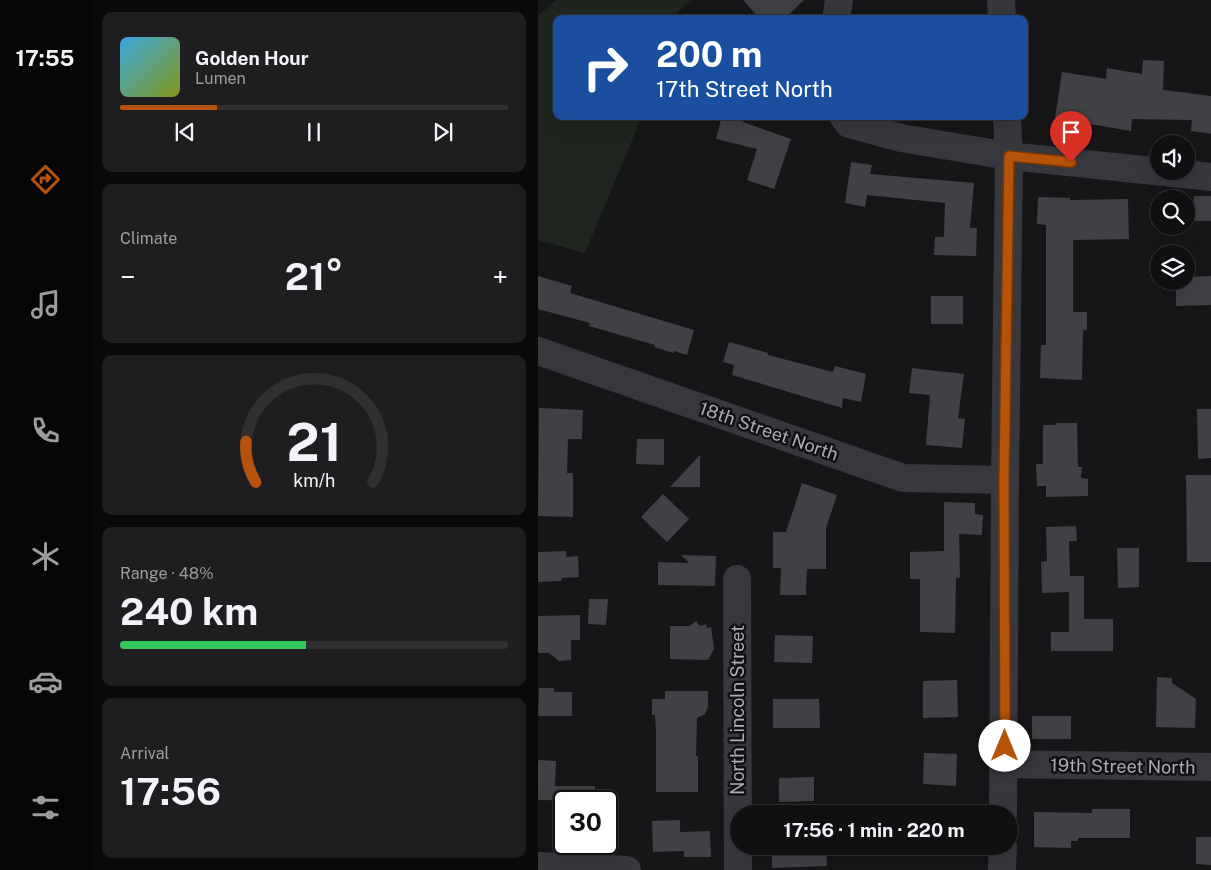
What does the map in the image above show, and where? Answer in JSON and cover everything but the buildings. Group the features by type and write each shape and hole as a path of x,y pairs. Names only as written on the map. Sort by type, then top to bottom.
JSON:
{"street":[{"path":"837,15 839,0"},
{"path":"1000,0 1002,15"},
{"path":"846,120 849,124 901,138 1009,156 1212,177"},
{"path":"1004,805 1004,480 1009,156 1007,120"},
{"name":"18th Street North","path":"538,351 903,478 1004,480"},
{"name":"North Lincoln Street","path":"737,579 738,870"},
{"name":"19th Street North","path":"1005,764 1212,767"},
{"path":"1002,855 1002,870"},
{"path":"538,866 627,870"}],"shaded area":[{"path":"556,0 691,0 675,15 553,15 553,120 639,120 585,253 538,240 538,16"}],"route":[{"path":"1005,746 1004,480 1009,156 1071,162"}]}
